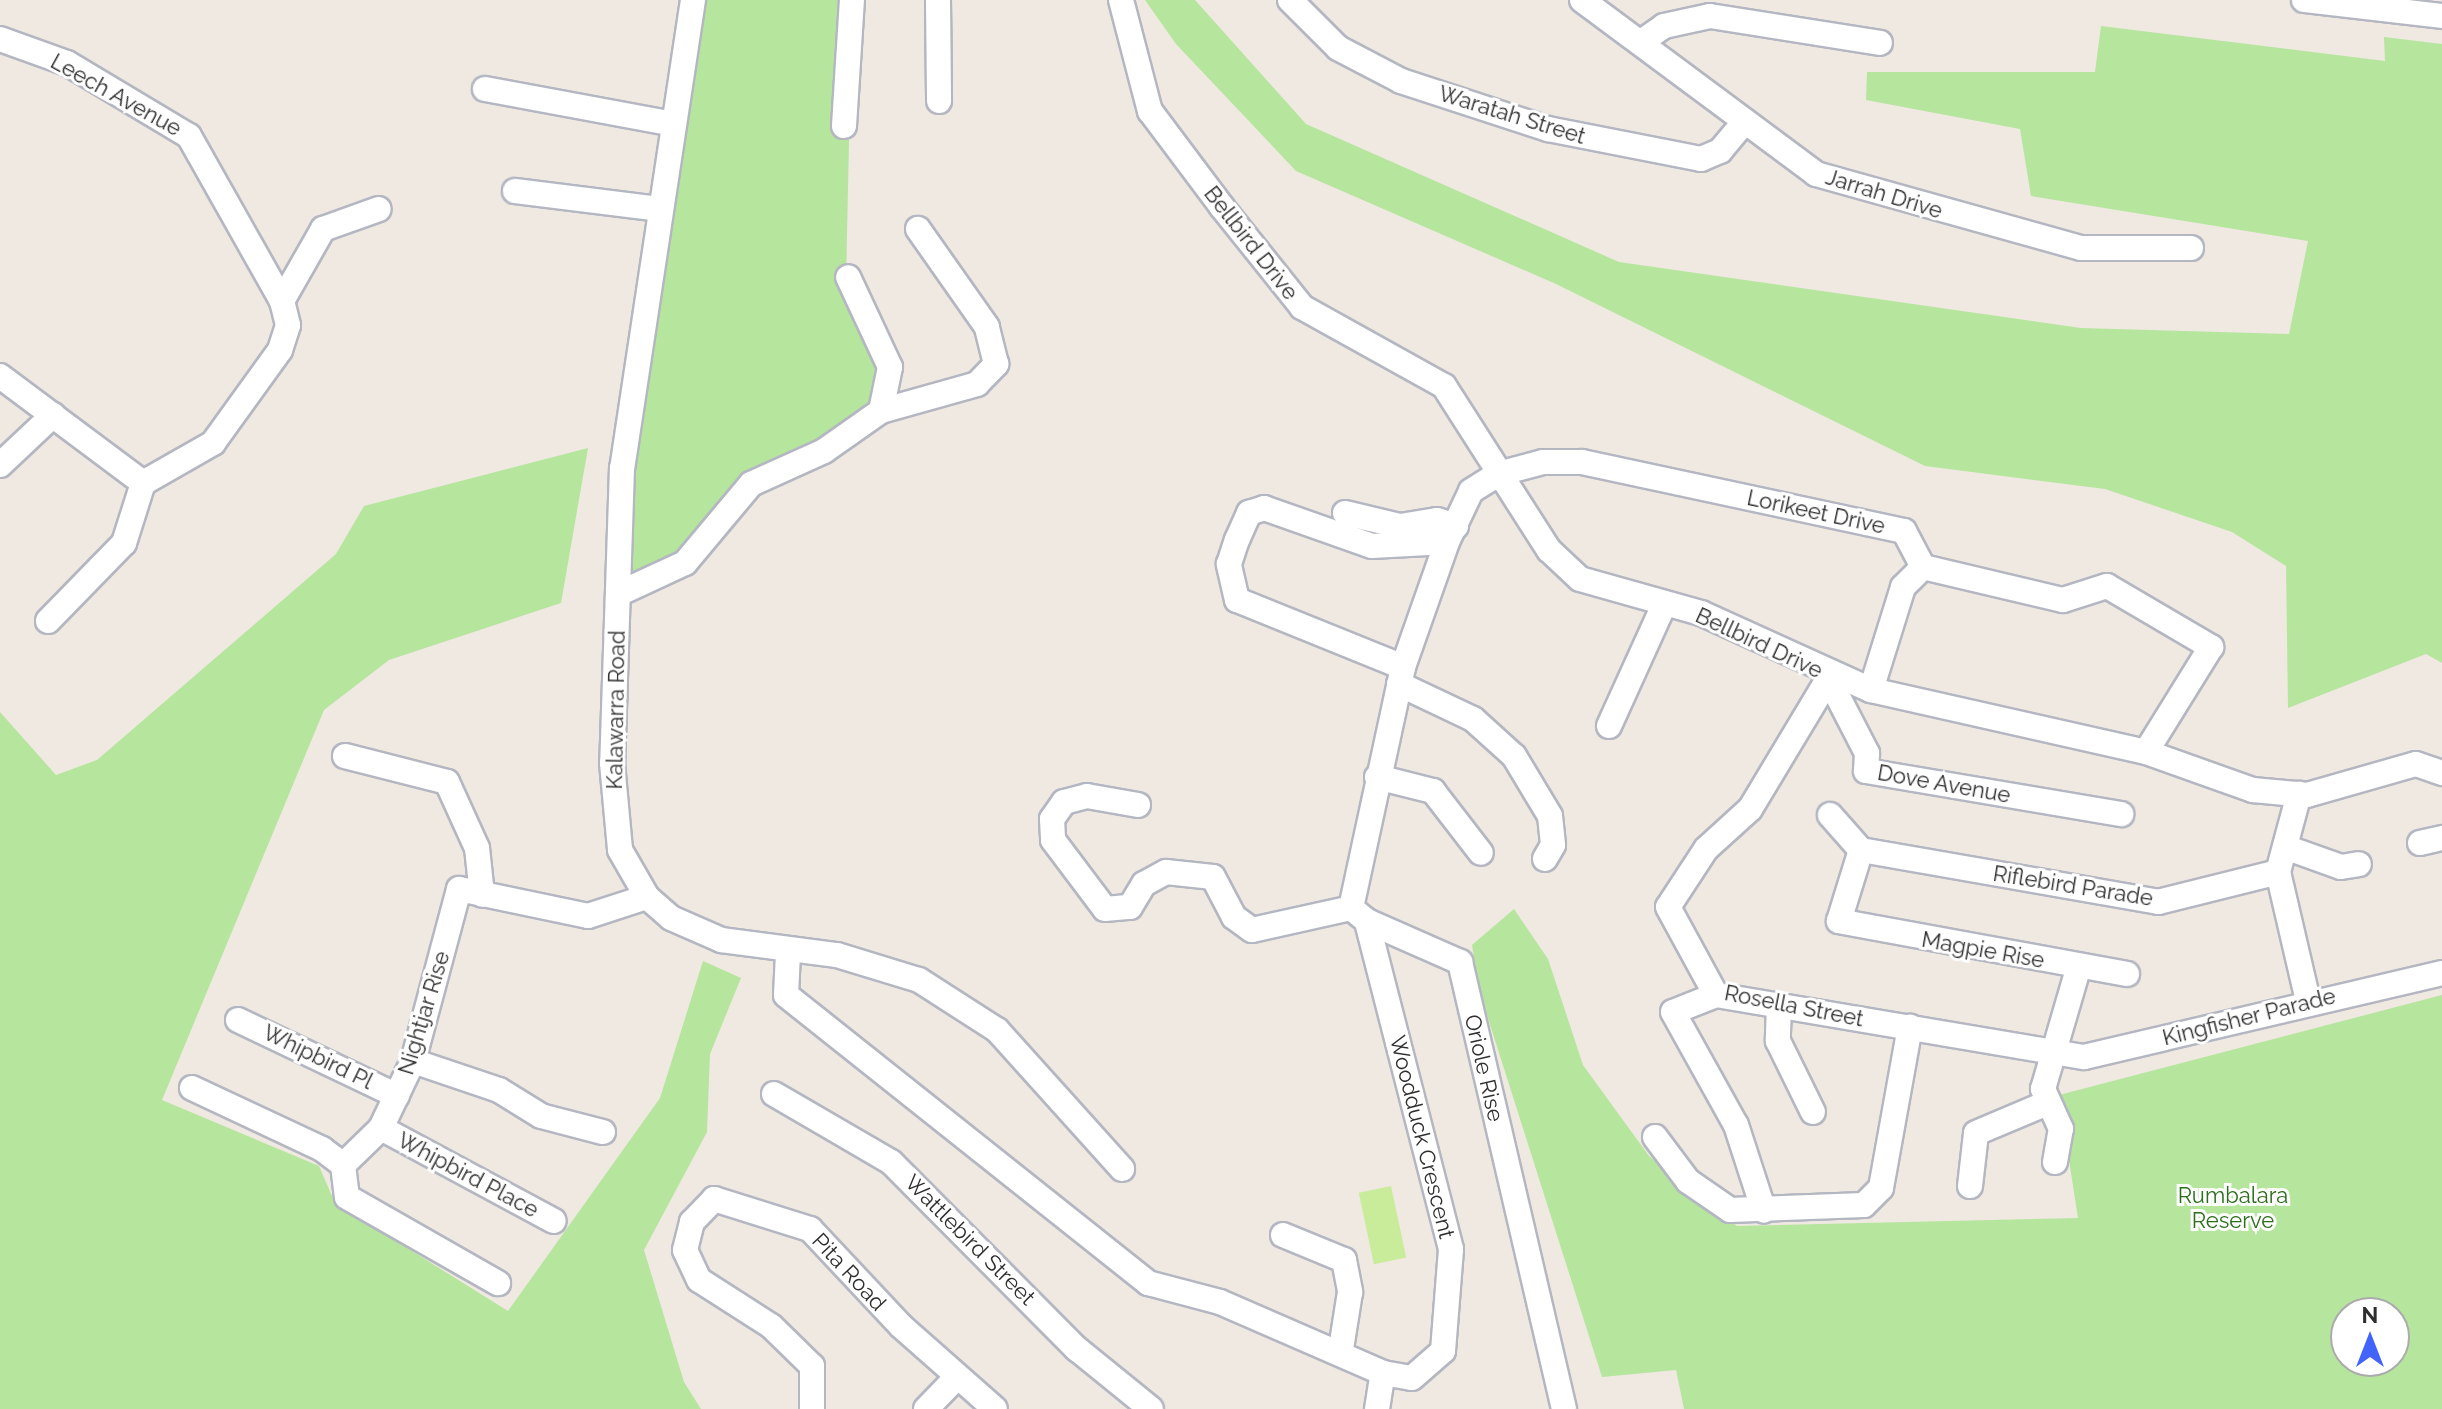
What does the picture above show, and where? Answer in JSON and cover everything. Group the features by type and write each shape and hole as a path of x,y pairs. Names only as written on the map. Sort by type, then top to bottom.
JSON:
{"street":[{"name":"Kalawarra Road","path":"693,0 622,468 612,763 620,850 647,897 671,918 721,940 788,953 837,955 919,980 997,1030 1122,1169"},
{"path":"844,126 852,0"},
{"path":"938,0 939,101"},
{"name":"Bellbird Drive","path":"1121,0 1150,111 1232,220 1302,307 1444,386 1549,550 1580,579 1701,613 1834,678 1871,690 2146,752 2234,785 2299,794 2416,764 2442,773"},
{"name":"Jarrah Drive","path":"1582,0 1644,40 1816,174 1852,189 2081,248 2191,248"},
{"path":"2304,0 2442,16"},
{"name":"Waratah Street","path":"1295,2 1338,48 1401,81 1548,129 1706,159 1745,121"},
{"path":"1644,40 1664,26 1710,16 1880,43"},
{"name":"Leech Avenue","path":"0,39 67,63 189,136 282,301"},
{"path":"485,89 673,124"},
{"path":"515,191 659,209"},
{"path":"48,621 124,543 143,483 213,443 280,350 288,325 282,301 323,229 379,209"},
{"path":"618,594 685,563 751,484 824,451 881,411 977,384 996,364 987,327 918,229"},
{"path":"848,277 890,367 881,411"},
{"path":"0,376 143,483"},
{"path":"0,465 53,415"},
{"name":"Lorikeet Drive","path":"1498,474 1582,462 1703,487 1904,531 1923,567"},
{"name":"Woodduck Crescent","path":"1383,1373 1412,1378 1443,1351 1451,1249 1359,914 1377,777 1401,676 1451,534 1471,491 1498,474"},
{"path":"1451,534 1372,546 1264,508 1249,513 1229,564 1237,600 1401,676 1473,719 1514,756 1550,816 1553,845 1545,859"},
{"path":"1345,513 1400,526 1437,520 1451,534"},
{"path":"1871,690 1903,587 1923,567 2063,600 2107,586 2211,647 2146,752"},
{"path":"1609,726 1664,605"},
{"name":"Dove Avenue","path":"1834,678 1836,693 1867,753 1866,771 2121,814"},
{"name":"Rosella Street","path":"1834,678 1750,809 1706,849 1668,907 1716,995 2058,1051"},
{"path":"345,756 447,782 477,848 470,892 588,916 647,897"},
{"path":"1377,777 1433,791 1481,853"},
{"path":"2299,794 2278,872 2308,1001"},
{"path":"1138,805 1087,796 1064,802 1052,819 1053,840 1105,909 1130,907 1144,884 1166,872 1213,877 1234,917 1252,930 1359,914"},
{"path":"1830,815 1861,850"},
{"path":"2285,847 2341,867 2359,864"},
{"name":"Riflebird Parade","path":"1861,850 2158,902 2278,872"},
{"name":"Magpie Rise","path":"1861,850 1839,921 2127,974"},
{"name":"Nightjar Rise","path":"343,1165 381,1128 397,1096 413,1061 470,892"},
{"name":"Oriole Rise","path":"1359,914 1460,962 1564,1409"},
{"path":"788,953 786,995 1148,1283 1341,1349 1383,1373 1377,1409"},
{"path":"2055,1162 2061,1129 2045,1104 2048,1062 2058,1051 2079,966"},
{"name":"Kingfisher Parade","path":"2058,1051 2084,1057 2308,1001 2442,973"},
{"path":"1716,995 1673,1012 1736,1125 1764,1211"},
{"path":"1779,1005 1778,1041 1813,1112"},
{"name":"Whipbird Pl","path":"238,1020 397,1096"},
{"path":"1655,1137 1707,1197 1730,1210 1849,1207 1878,1195 1910,1027"},
{"path":"413,1061 499,1090 541,1116 603,1132"},
{"path":"192,1088 343,1165 347,1197 498,1283"},
{"name":"Wattlebird Street","path":"774,1094 891,1162 1077,1349 1151,1409"},
{"path":"1970,1186 1976,1133 2045,1104"},
{"name":"Whipbird Place","path":"381,1128 554,1221"},
{"name":"Pita Road","path":"812,1409 812,1366 771,1326 699,1280 685,1250 692,1222 714,1199 810,1229 956,1378 995,1409"},
{"path":"1283,1235 1344,1260 1350,1292 1341,1349"},
{"path":"926,1409 956,1378"}],"green space":[{"path":"694,0 852,0 846,284 890,392 787,465 711,540 618,594"},
{"path":"1145,0 1195,0 1306,124 1619,262 2081,328 2289,334 2308,241 2031,196 2020,129 1866,100 1867,72 2095,72 2101,26 2385,61 2384,37 2442,44 2442,663 2426,654 2288,708 2286,566 2232,532 2105,489 1925,466 1556,284 1296,171 1176,44"},
{"path":"588,448 561,603 389,660 324,710 162,1100 319,1166 335,1203 508,1311 660,1098 703,961 741,978 710,1054 707,1132 644,1250 684,1382 701,1409 0,1409 0,712 56,775 97,760 336,554 364,506"},
{"name":"Rumbalara Reserve","path":"1514,909 1548,959 1583,1065 1649,1156 1737,1226 2078,1218 2059,1095 2442,995 2442,1409 1684,1409 1676,1370 1602,1377 1480,993 1472,945"},
{"path":"1391,1186 1406,1257 1374,1264 1359,1193"}]}
